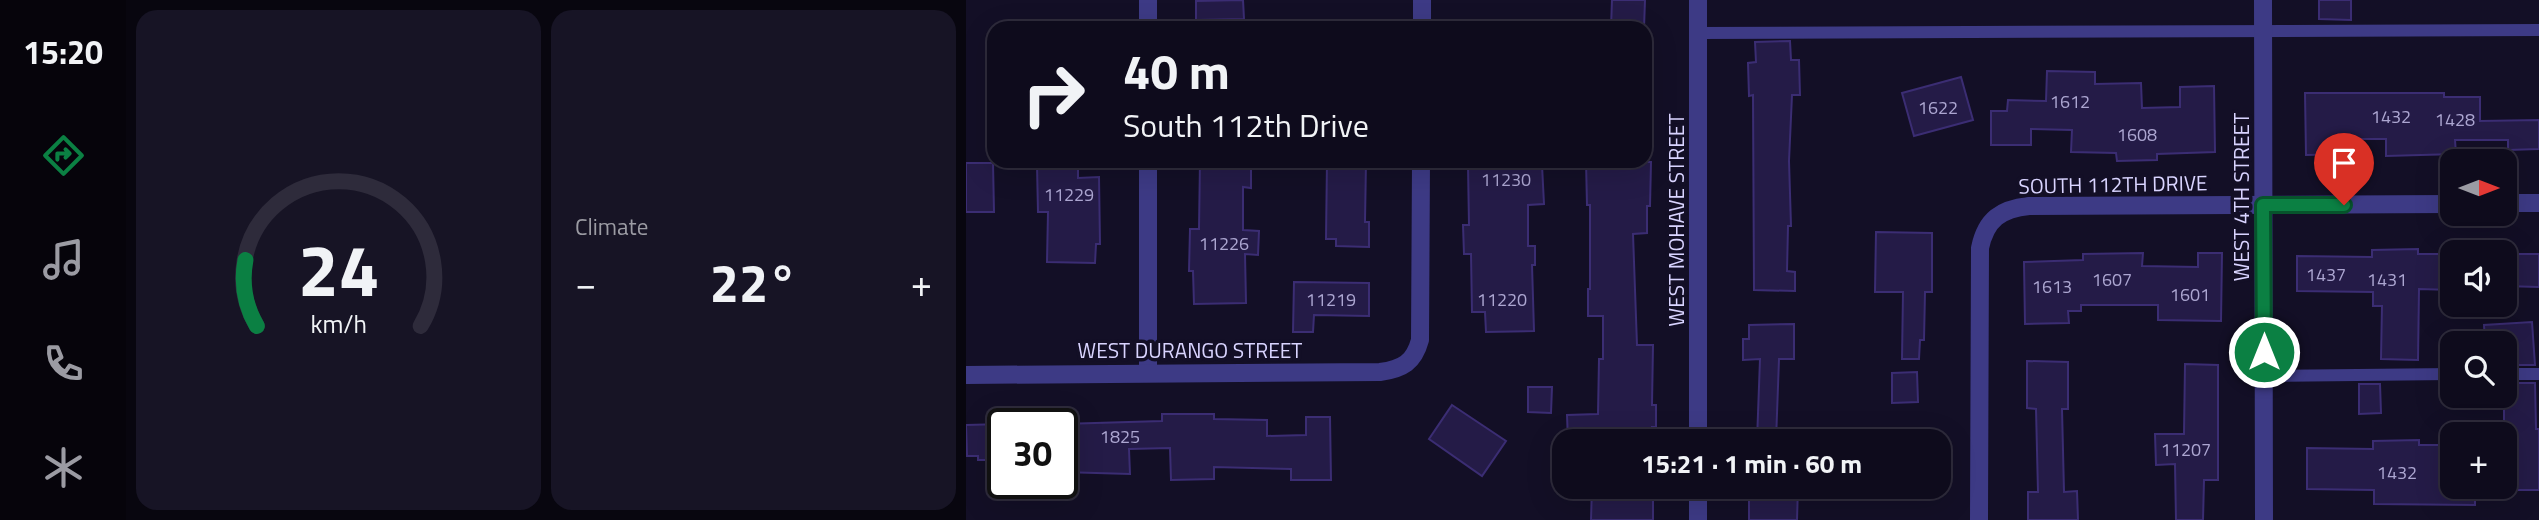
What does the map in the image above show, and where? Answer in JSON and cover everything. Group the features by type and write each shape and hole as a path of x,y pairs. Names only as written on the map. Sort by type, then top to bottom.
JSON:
{"street":[{"path":"1148,0 1148,21"},
{"path":"1422,0 1422,21"},
{"name":"WEST MOHAVE STREET","path":"1698,0 1698,429"},
{"name":"WEST 4TH STREET","path":"2263,0 2264,520"},
{"path":"1147,373 1148,168"},
{"name":"WEST DURANGO STREET","path":"966,375 1380,372 1403,367 1417,351 1421,326 1422,168"},
{"path":"2517,203 2539,203"},
{"name":"SOUTH 112TH DRIVE","path":"1979,520 1979,262 1983,234 1989,221 1998,213 2014,207 2029,206 2440,204"},
{"path":"1698,499 1698,520"}],"lane":[{"path":"1698,33 2539,30"},
{"path":"2264,376 2440,374"},
{"path":"2517,374 2539,374"}],"building":[{"path":"1243,0 1244,19 1196,20 1196,1"},
{"path":"1612,0 1645,0 1644,21 1611,21"},
{"path":"2319,0 2351,0 2351,20 2319,19"},
{"path":"1790,41 1791,60 1799,60 1800,95 1792,95 1789,161 1791,226 1788,226 1787,271 1795,272 1795,291 1754,290 1753,95 1749,96 1748,63 1756,62 1755,42"},
{"path":"2047,71 2095,72 2095,84 2141,83 2142,108 2180,107 2180,87 2214,86 2215,152 2157,154 2157,160 2117,161 2116,153 2071,152 2072,130 2031,129 2031,145 1991,145 1991,111 2007,111 2008,100 2046,101"},
{"path":"1961,77 1973,120 1914,136 1902,93"},
{"path":"2305,93 2444,93 2444,97 2480,97 2480,121 2539,120 2539,149 2508,149 2508,140 2455,140 2456,149 2440,149 2440,154 2386,156 2386,139 2351,139 2351,154 2306,155"},
{"path":"966,163 987,163 987,168 993,168 994,212 966,212"},
{"path":"1037,168 1078,168 1078,178 1099,177 1100,244 1096,244 1095,263 1047,262 1048,212 1038,212"},
{"path":"1200,168 1251,168 1251,188 1243,187 1243,230 1259,231 1258,255 1245,254 1246,303 1194,304 1193,271 1189,271 1190,229 1199,229"},
{"path":"1327,168 1366,168 1365,222 1369,222 1369,247 1336,246 1336,239 1326,239"},
{"path":"1468,168 1542,168 1544,204 1528,205 1528,246 1535,246 1535,265 1532,265 1534,331 1486,332 1485,312 1472,312 1471,254 1464,254 1463,225 1469,225"},
{"path":"1586,168 1651,168 1647,233 1633,234 1637,345 1653,345 1652,405 1656,405 1656,427 1652,429 1568,429 1567,415 1598,414 1599,359 1603,359 1603,316 1588,316 1590,205 1587,205"},
{"path":"1876,232 1932,233 1932,292 1925,292 1924,340 1920,340 1919,359 1902,359 1903,292 1875,292"},
{"path":"2418,249 2418,254 2440,254 2440,290 2419,289 2418,360 2381,359 2382,306 2373,306 2373,292 2297,291 2297,256 2372,257 2372,250"},
{"path":"2143,253 2142,266 2198,267 2198,253 2222,253 2221,321 2158,320 2158,305 2081,305 2081,311 2068,311 2069,323 2025,324 2024,262 2083,260 2083,254"},
{"path":"2517,254 2539,254 2539,287 2517,286"},
{"path":"1294,282 1369,283 1369,316 1314,315 1313,332 1293,332"},
{"path":"2532,322 2535,365 2517,365 2517,331 2484,331 2484,325"},
{"path":"1794,324 1794,359 1779,359 1776,429 1757,429 1760,359 1743,360 1743,339 1749,339 1749,325"},
{"path":"2027,361 2068,362 2068,409 2062,409 2064,492 2077,491 2078,520 2028,520 2028,492 2038,492 2036,409 2027,408"},
{"path":"2185,364 2218,365 2218,480 2204,480 2203,520 2176,520 2175,464 2156,465 2155,434 2184,434"},
{"path":"1917,372 1918,402 1892,403 1892,373"},
{"path":"2517,383 2535,383 2536,429 2539,429 2539,490 2517,490 2517,422 2504,422 2504,408 2517,408"},
{"path":"2359,384 2380,384 2381,413 2359,414"},
{"path":"1528,387 1552,387 1551,413 1528,412"},
{"path":"1452,405 1506,441 1482,476 1429,439"},
{"path":"1162,414 1214,414 1214,419 1267,420 1267,436 1306,435 1306,417 1330,417 1331,480 1291,480 1291,469 1214,467 1214,479 1171,480 1170,448 1129,449 1130,474 1078,472 1078,424 1162,421"},
{"path":"987,424 987,460 978,460 978,456 967,456 966,425"},
{"path":"2419,440 2419,445 2440,445 2440,499 2475,499 2475,505 2374,504 2374,490 2307,489 2307,448 2373,449 2373,441"},
{"path":"1592,499 1653,499 1653,520 1591,520"},
{"path":"1749,499 1798,499 1797,520 1749,520"}],"route":[{"path":"2264,352 2263,205 2344,205"}]}
